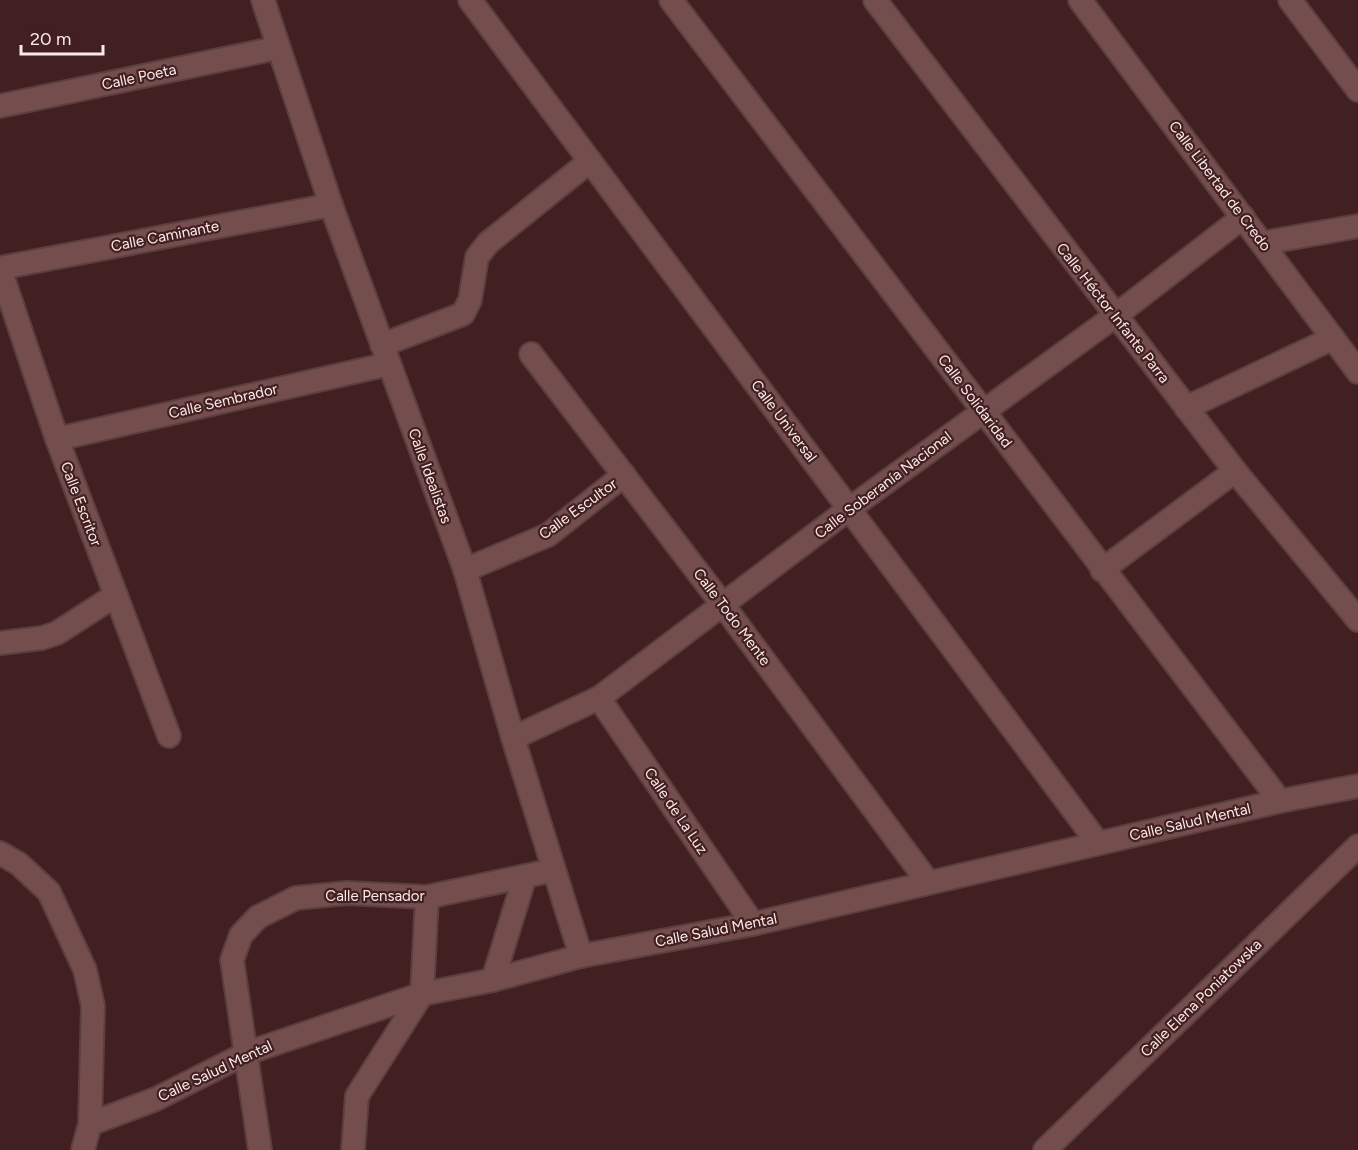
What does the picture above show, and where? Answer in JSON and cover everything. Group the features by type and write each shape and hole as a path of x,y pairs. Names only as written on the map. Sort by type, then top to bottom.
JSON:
{"street":[{"name":"Calle Idealistas","path":"263,0 277,48 331,205 465,570 513,738 581,957"},
{"name":"Calle Universal","path":"470,0 1098,843"},
{"name":"Calle Solidaridad","path":"671,0 1102,570 1280,801"},
{"name":"Calle Héctor Infante Parra","path":"875,0 1235,471 1358,620"},
{"name":"Calle Libertad de Credo","path":"1080,0 1358,372"},
{"path":"1290,0 1358,90"},
{"name":"Calle Poeta","path":"0,106 277,48"},
{"name":"Calle Sembrador","path":"57,439 385,354 463,314 470,300 477,257 488,243 590,161"},
{"name":"Calle Caminante","path":"0,268 331,205"},
{"name":"Calle Soberanía Nacional","path":"513,738 599,698 849,509 1115,316 1243,217"},
{"path":"1263,243 1358,226"},
{"name":"Calle Escritor","path":"0,268 57,439 169,736"},
{"path":"1186,408 1333,338"},
{"name":"Calle Todo Mente","path":"531,354 723,605 928,882"},
{"path":"1102,570 1235,471"},
{"name":"Calle Escultor","path":"465,570 548,535 624,475"},
{"path":"0,643 42,638 57,633 116,595"},
{"name":"Calle de La Luz","path":"599,698 753,924"},
{"name":"Calle Salud Mental","path":"90,1124 156,1099 247,1053 423,994 493,980 581,957 753,924 1280,801 1358,786"},
{"name":"Calle Elena Poniatowska","path":"1045,1150 1358,846"},
{"path":"0,853 19,864 49,892 85,970 93,1006 90,1124 83,1150"},
{"name":"Calle Pensador","path":"247,1053 232,960 241,935 258,917 296,898 347,893 427,897 554,870"},
{"path":"493,980 525,876"},
{"path":"353,1150 357,1096 423,994 427,897"},
{"path":"247,1053 260,1150"}]}
